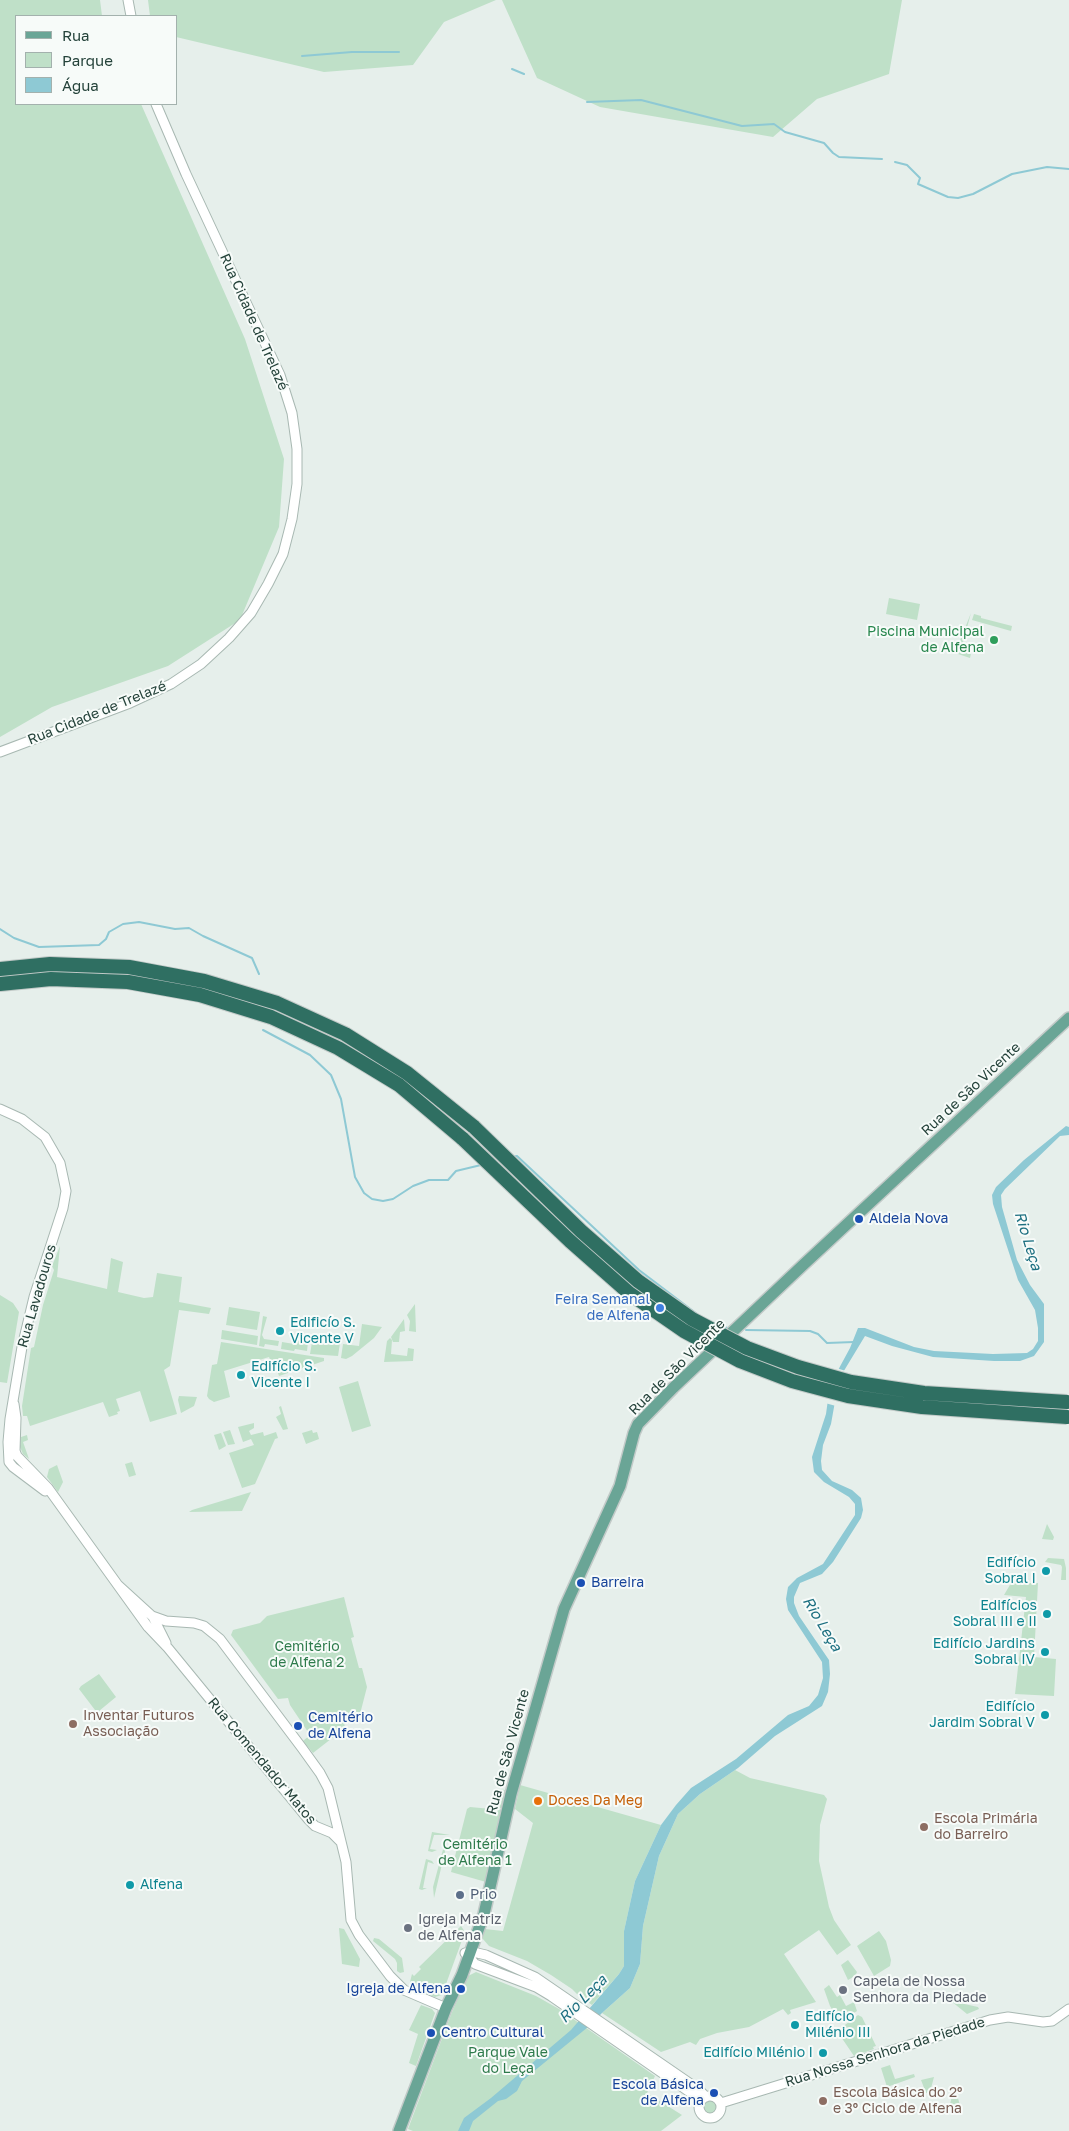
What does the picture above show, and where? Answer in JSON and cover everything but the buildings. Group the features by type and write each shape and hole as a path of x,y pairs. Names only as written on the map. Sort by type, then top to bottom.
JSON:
{"highway":[{"path":"0,969 50,964 129,968 204,981 277,1003 345,1034 407,1073 474,1127 581,1232 638,1281 692,1318 747,1348 798,1367 851,1382 924,1393 1068,1402"},
{"path":"0,984 51,980 128,982 200,995 271,1018 338,1048 399,1085 463,1139 570,1241 629,1293 684,1331 740,1361 792,1381 848,1396 922,1407 1068,1417"}],"main road":[{"name":"Rua de São Vicente","path":"446,2008 446,2001 484,1914 512,1794 564,1609 620,1486 638,1424 673,1388 802,1266 1069,1018"},
{"name":"Rua de São Vicente","path":"398,2131 446,2008 464,1971 467,1955"}],"street":[{"path":"128,0 131,15"},
{"name":"Rua Cidade de Trelazé","path":"0,752 130,703 171,684 201,664 229,638 251,613 283,554 292,519 297,484 297,450 292,414 280,375 186,174 156,105"},
{"name":"Rua Lavadouros","path":"0,1109 22,1119 45,1137 60,1163 65,1189 63,1208 34,1297 22,1347 10,1419 9,1462 20,1473"},
{"name":"Rua Lavadouros","path":"14,1404 16,1418 15,1451 24,1464"},
{"name":"Rua Comendador Matos","path":"24,1464 46,1486 118,1585 161,1636"},
{"name":"Rua Comendador Matos","path":"20,1473 50,1494"},
{"path":"118,1585 152,1616 166,1621 204,1626 220,1639 320,1773 328,1788 346,1862 352,1920 361,1938 404,1990 446,2008"},
{"name":"Rua Comendador Matos","path":"152,1616 168,1648 312,1824 332,1833 342,1843"},
{"path":"161,1636 169,1624 176,1622"},
{"path":"474,1934 479,1949 486,1955"},
{"path":"467,1955 486,1955 536,1976 608,2031 698,2089 703,2100 700,2111 702,2115 710,2118 718,2115 720,2103 715,2097 703,2100"},
{"path":"467,1955 481,1966 536,1987 570,2003"},
{"path":"495,1972 492,1965 498,1959"},
{"path":"464,1971 472,1967 481,1966"},
{"name":"Rua Nossa Senhora da Piedade","path":"720,2103 990,2020 1008,2017 1043,2022 1052,2021 1069,2009"}],"green space":[{"path":"0,0 100,0 102,15 15,15 15,105 141,105 245,339 284,459 279,527 240,620 168,666 52,707 0,737"},
{"path":"148,0 496,0 444,22 413,65 324,72 178,37 178,15 150,15"},
{"path":"502,0 902,0 889,74 817,99 773,137 600,107 537,78"},
{"path":"889,598 920,604 917,620 886,614"},
{"path":"971,613 962,646 972,649 970,658 955,653"},
{"path":"974,614 981,616 981,618 1012,626 1011,631 972,620"},
{"path":"60,1246 57,1277 107,1289 111,1258 123,1262 118,1292 144,1298 153,1297 157,1273 182,1277 179,1302 211,1308 209,1314 179,1310 170,1366 164,1370 177,1414 150,1422 140,1391 116,1399 120,1411 117,1412 118,1414 109,1417 103,1402 30,1426 27,1416 23,1416 22,1406 31,1348 34,1347 43,1305 54,1270 52,1266"},
{"path":"0,1295 13,1303 19,1312 7,1383 0,1382"},
{"path":"415,1304 416,1332 409,1331 410,1321 407,1315"},
{"path":"229,1307 260,1312 257,1330 226,1325"},
{"path":"263,1316 267,1317 262,1335 264,1339 279,1341 278,1346 265,1344 264,1347 259,1346"},
{"path":"404,1319 405,1331 400,1332 399,1342 393,1342 391,1337"},
{"path":"362,1324 382,1327 374,1338 352,1356 346,1359 341,1358 343,1344 359,1346"},
{"path":"222,1330 258,1336 257,1345 221,1339"},
{"path":"390,1338 392,1340 391,1354 407,1356 408,1348 414,1349 413,1361 384,1362 387,1341"},
{"path":"295,1340 308,1342 307,1351 281,1349 282,1342 294,1344"},
{"path":"327,1341 340,1343 338,1356 310,1354 312,1342 326,1345"},
{"path":"221,1342 324,1358 324,1361 279,1376 274,1361 271,1362 269,1357 224,1371 230,1397 214,1402 207,1396 212,1365 217,1364"},
{"path":"358,1381 371,1426 352,1432 339,1387"},
{"path":"179,1396 197,1397 194,1406 181,1413"},
{"path":"281,1406 288,1429 283,1430 276,1417 281,1414 279,1407"},
{"path":"254,1423 254,1428 249,1431 251,1435 263,1432 264,1436 276,1432 278,1438 275,1439 255,1484 242,1488 229,1453 254,1445 251,1439 243,1442 238,1427"},
{"path":"230,1430 235,1444 228,1445 223,1432"},
{"path":"312,1430 313,1433 317,1432 319,1439 306,1444 302,1433"},
{"path":"221,1433 226,1446 219,1450 214,1435"},
{"path":"27,1435 28,1440 23,1442 29,1459 23,1454 20,1447 21,1437"},
{"path":"132,1462 136,1475 129,1477 125,1464"},
{"path":"57,1465 63,1482 58,1492 47,1477 49,1469"},
{"path":"251,1492 242,1511 189,1512 192,1510"},
{"path":"1047,1524 1054,1537 1053,1540 1042,1539"},
{"path":"1048,1558 1064,1559 1066,1580 1061,1580 1061,1565 1045,1562"},
{"path":"1014,1578 1016,1583 1038,1583 1034,1657 1056,1659 1054,1696 1015,1694 1026,1597 1004,1595"},
{"name":"Cemitério de Alfena 2","path":"344,1597 354,1637 351,1638 359,1668 362,1668 367,1687 359,1718 344,1722 345,1728 313,1753 303,1741 310,1735 290,1705 288,1698 278,1699 231,1635 233,1630 260,1623 267,1616"},
{"path":"99,1674 116,1697 99,1711 95,1710 79,1689"},
{"path":"735,1770 750,1778 824,1795 827,1799 820,1825 819,1861 829,1907 834,1920 851,1945 837,1955 819,1930 784,1954 816,2002 790,2010 791,2013 788,2015 783,2009 749,2027 717,2033 700,2039 696,2045 690,2042 661,2052 602,2013 630,1988 640,1964 643,1926 659,1856 678,1814 700,1794"},
{"path":"520,1785 661,1825 635,1881 624,1931 624,1966 592,2005 551,1975 527,1961 489,1946 482,1938 485,1929 503,1931 533,1823 515,1809"},
{"path":"497,1789 505,1790 502,1808 496,1808"},
{"name":"Cemitério de Alfena 1","path":"470,1807 502,1810 486,1882 451,1872 467,1809"},
{"path":"432,1832 450,1835 434,1835 430,1849 437,1850 432,1852 428,1851"},
{"path":"445,1842 447,1843 434,1898 433,1887"},
{"path":"426,1859 434,1864 428,1862 423,1888 427,1888 422,1890 419,1889"},
{"path":"461,1926 465,1932 442,1995 435,1997 412,1988 410,1982 412,1974 414,1976 421,1969 419,1967"},
{"path":"339,1928 344,1929 360,1959 359,1967 342,1964"},
{"path":"879,1931 886,1941 891,1960 890,1966 874,1976 857,1946"},
{"path":"374,1938 379,1939 402,1958 404,1972 400,1973 397,1971 395,1959 373,1941"},
{"path":"848,1960 857,1972 855,1976 848,1980 841,1965"},
{"name":"Parque Vale do Leça","path":"476,1972 536,1996 559,2009 655,2076 647,2093 682,2115 661,2131 413,2131 408,2129 452,2012 468,1976"},
{"path":"829,1985 837,1997 840,1995 846,2006 854,2002 857,2011 845,2019 835,2014 824,1989"},
{"path":"951,2001 978,2007 979,2009 967,2014"},
{"path":"421,2005 432,2009 435,2013 416,2066 409,2063 418,2034 409,2030"},
{"path":"858,2015 862,2017 876,2046 873,2047 874,2049 854,2056 837,2031"},
{"path":"890,2065 895,2079 914,2074 915,2077 887,2087 881,2068"},
{"path":"934,2077 930,2092 926,2093 921,2080"},
{"path":"957,2095 960,2105 949,2108 952,2096"},
{"path":"710,2101 715,2103 717,2108 715,2113 710,2115 705,2113 703,2108 705,2103"}],"water":[{"path":"1066,1126 1069,1127 1069,1135 1060,1136 1001,1195 1002,1207 1017,1260 1030,1285 1044,1304 1044,1342 1034,1356 1020,1361 994,1361 933,1357 892,1346 865,1336 839,1379 831,1424 823,1445 821,1461 822,1470 832,1481 852,1490 861,1498 863,1510 861,1518 833,1562 822,1574 800,1583 794,1597 794,1603 799,1616 829,1660 828,1692 822,1706 775,1736 738,1768 700,1794 678,1814 659,1856 643,1926 640,1964 630,1988 588,2027 522,2081 517,2091 506,2099 498,2101 473,2121 469,2131 458,2131 464,2118 491,2098 571,2030 619,1974 624,1966 624,1931 635,1881 661,1825 676,1805 691,1788 736,1759 788,1715 809,1706 818,1695 823,1678 822,1662 788,1610 786,1599 788,1587 797,1578 823,1564 855,1515 855,1504 849,1497 824,1482 814,1472 812,1457 826,1414 830,1385 850,1348 858,1328 865,1328 914,1347 934,1351 993,1354 1027,1353 1033,1349 1038,1341 1035,1310 1018,1280 993,1204 992,1195 996,1187 1024,1160"}],"pier":[{"path":"836,1368 846,1371 842,1379 836,1406 825,1403 828,1384"}],"waterway":[{"path":"302,56 352,52 399,52"},
{"path":"512,69 524,74"},
{"path":"587,102 641,100 742,126 774,124 785,132 824,143 839,157 882,159"},
{"path":"895,162 907,165 920,178 918,184 948,197 958,198 973,194 1012,174 1047,167 1069,169"},
{"path":"0,929 14,938 39,947 99,945 106,939 109,932 123,924 139,922 175,929 189,928 252,958 259,974"},
{"path":"263,1030 310,1055 331,1075 341,1099 355,1177 364,1193 372,1199 383,1201 393,1199 413,1186 429,1180 448,1180 456,1171 481,1165"},
{"path":"512,1157 517,1156 639,1270 697,1314"},
{"path":"714,1323 727,1328"},
{"path":"746,1330 810,1331 818,1334 827,1343 854,1342"}],"place":[{"name":"Piscina Municipal de Alfena","path":"994,640"},
{"name":"Aldeia Nova","path":"859,1219"},
{"name":"Feira Semanal de Alfena","path":"660,1308"},
{"name":"Edificío S. Vicente V","path":"280,1331"},
{"name":"Edifício S. Vicente I","path":"241,1375"},
{"name":"Edifício Sobral I","path":"1046,1571"},
{"name":"Barreira","path":"581,1583"},
{"name":"Edifícios Sobral III e II","path":"1047,1614"},
{"name":"Edifício Jardins Sobral IV","path":"1045,1652"},
{"name":"Edifício Jardim Sobral V","path":"1045,1715"},
{"name":"Inventar Futuros Associação","path":"73,1724"},
{"name":"Cemitério de Alfena","path":"298,1726"},
{"name":"Doces Da Meg","path":"538,1801"},
{"name":"Escola Primária do Barreiro","path":"924,1827"},
{"name":"Alfena","path":"130,1885"},
{"name":"Prio","path":"460,1895"},
{"name":"Igreja Matriz de Alfena","path":"408,1928"},
{"name":"Igreja de Alfena","path":"461,1989"},
{"name":"Capela de Nossa Senhora da Piedade","path":"843,1990"},
{"name":"Edifício Milénio III","path":"795,2025"},
{"name":"Centro Cultural","path":"431,2033"},
{"name":"Edifício Milénio I","path":"823,2053"},
{"name":"Escola Básica de Alfena","path":"714,2093"},
{"name":"Escola Básica do 2º e 3º Ciclo de Alfena","path":"823,2101"}],"water label":[{"name":"Rio Leça","path":"1028,1241"},
{"name":"Rio Leça","path":"822,1624"},
{"name":"Rio Leça","path":"583,1999"}]}
